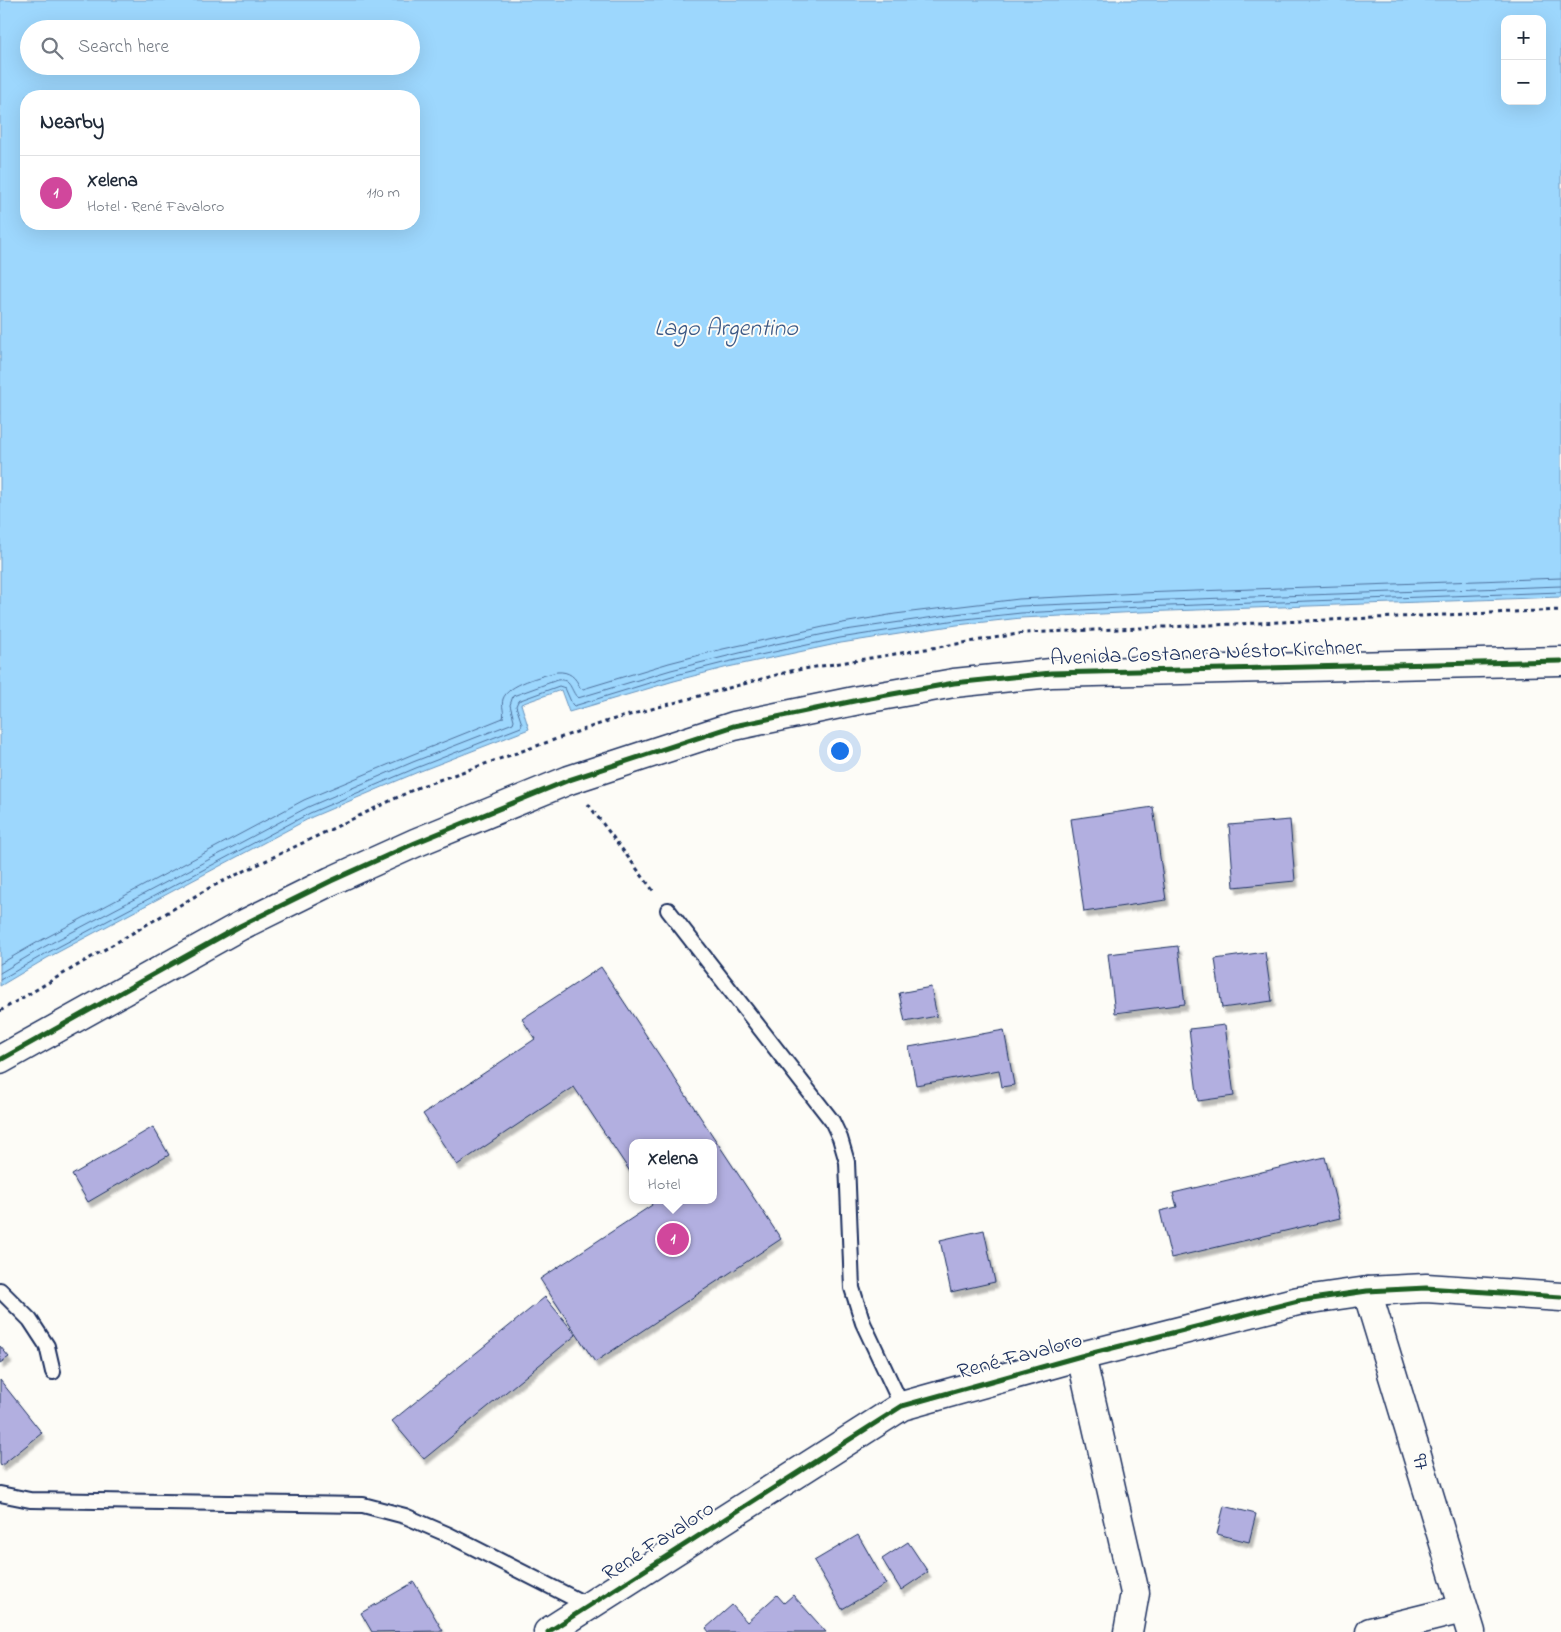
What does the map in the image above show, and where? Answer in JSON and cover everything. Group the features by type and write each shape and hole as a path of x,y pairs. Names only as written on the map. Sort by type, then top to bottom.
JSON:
{"street":[{"name":"Avenida Costanera Néstor Kirchner","path":"0,1060 240,926 331,881 415,843 569,780 734,726 859,700 954,683 1051,673 1561,661"},
{"name":"René Favaloro","path":"548,1632 902,1406 1081,1356 1298,1302 1367,1292 1426,1288 1561,1296"},
{"name":"97","path":"1367,1292 1467,1620"},
{"path":"1081,1356 1135,1593 1128,1632"},
{"path":"1370,1632 1467,1620"}],"lane":[{"path":"668,910 832,1121 840,1138 847,1162 852,1288 863,1323 902,1406"},
{"path":"0,1290 30,1320 47,1346 53,1372"},
{"path":"0,1494 30,1500 363,1505 405,1516 449,1535 588,1606"}],"path":[{"path":"569,780 668,910"}],"water":[{"name":"Lago Argentino","path":"0,0 1561,0 1561,597 1021,618 957,625 841,643 728,667 569,712 561,690 521,704 529,729 418,772 312,817 47,958 0,986"}],"building":[{"path":"1153,807 1166,900 1084,912 1071,819"},
{"path":"1290,820 1295,881 1234,887 1229,825"},
{"path":"1178,946 1185,1004 1115,1013 1108,954"},
{"path":"1265,952 1272,1001 1222,1008 1215,959"},
{"path":"601,967 715,1139 629,1139 629,1170 574,1087 457,1165 423,1114 535,1039 522,1019"},
{"path":"931,987 937,1016 905,1022 899,993"},
{"path":"1225,1025 1234,1096 1198,1101 1189,1029"},
{"path":"1004,1030 1014,1085 1002,1087 999,1070 916,1085 909,1047"},
{"path":"153,1127 169,1155 88,1202 72,1175"},
{"path":"717,1142 781,1239 595,1362 540,1279 652,1205 717,1204"},
{"path":"1325,1157 1340,1218 1171,1258 1160,1211 1177,1207 1173,1193"},
{"path":"984,1230 995,1282 951,1292 940,1240"},
{"path":"545,1297 576,1335 424,1459 392,1421"},
{"path":"0,1346 9,1357 0,1363"},
{"path":"0,1380 42,1433 1,1466 0,1464"},
{"path":"1224,1506 1256,1514 1249,1542 1217,1534"},
{"path":"858,1535 886,1584 842,1609 814,1561"},
{"path":"908,1542 928,1572 901,1590 882,1559"},
{"path":"414,1582 443,1631 372,1632 361,1613"},
{"path":"777,1595 784,1603 793,1595 826,1632 709,1632 706,1628 732,1605 747,1622"}],"cycle path":[{"path":"0,1060 240,926 331,881 415,843 569,780 734,726 859,700 954,683 1051,673 1561,661"},
{"path":"548,1632 902,1406 1081,1356 1298,1301 1367,1291 1426,1288 1561,1297"}],"place":[{"name":"Xelena","path":"673,1239"}]}
